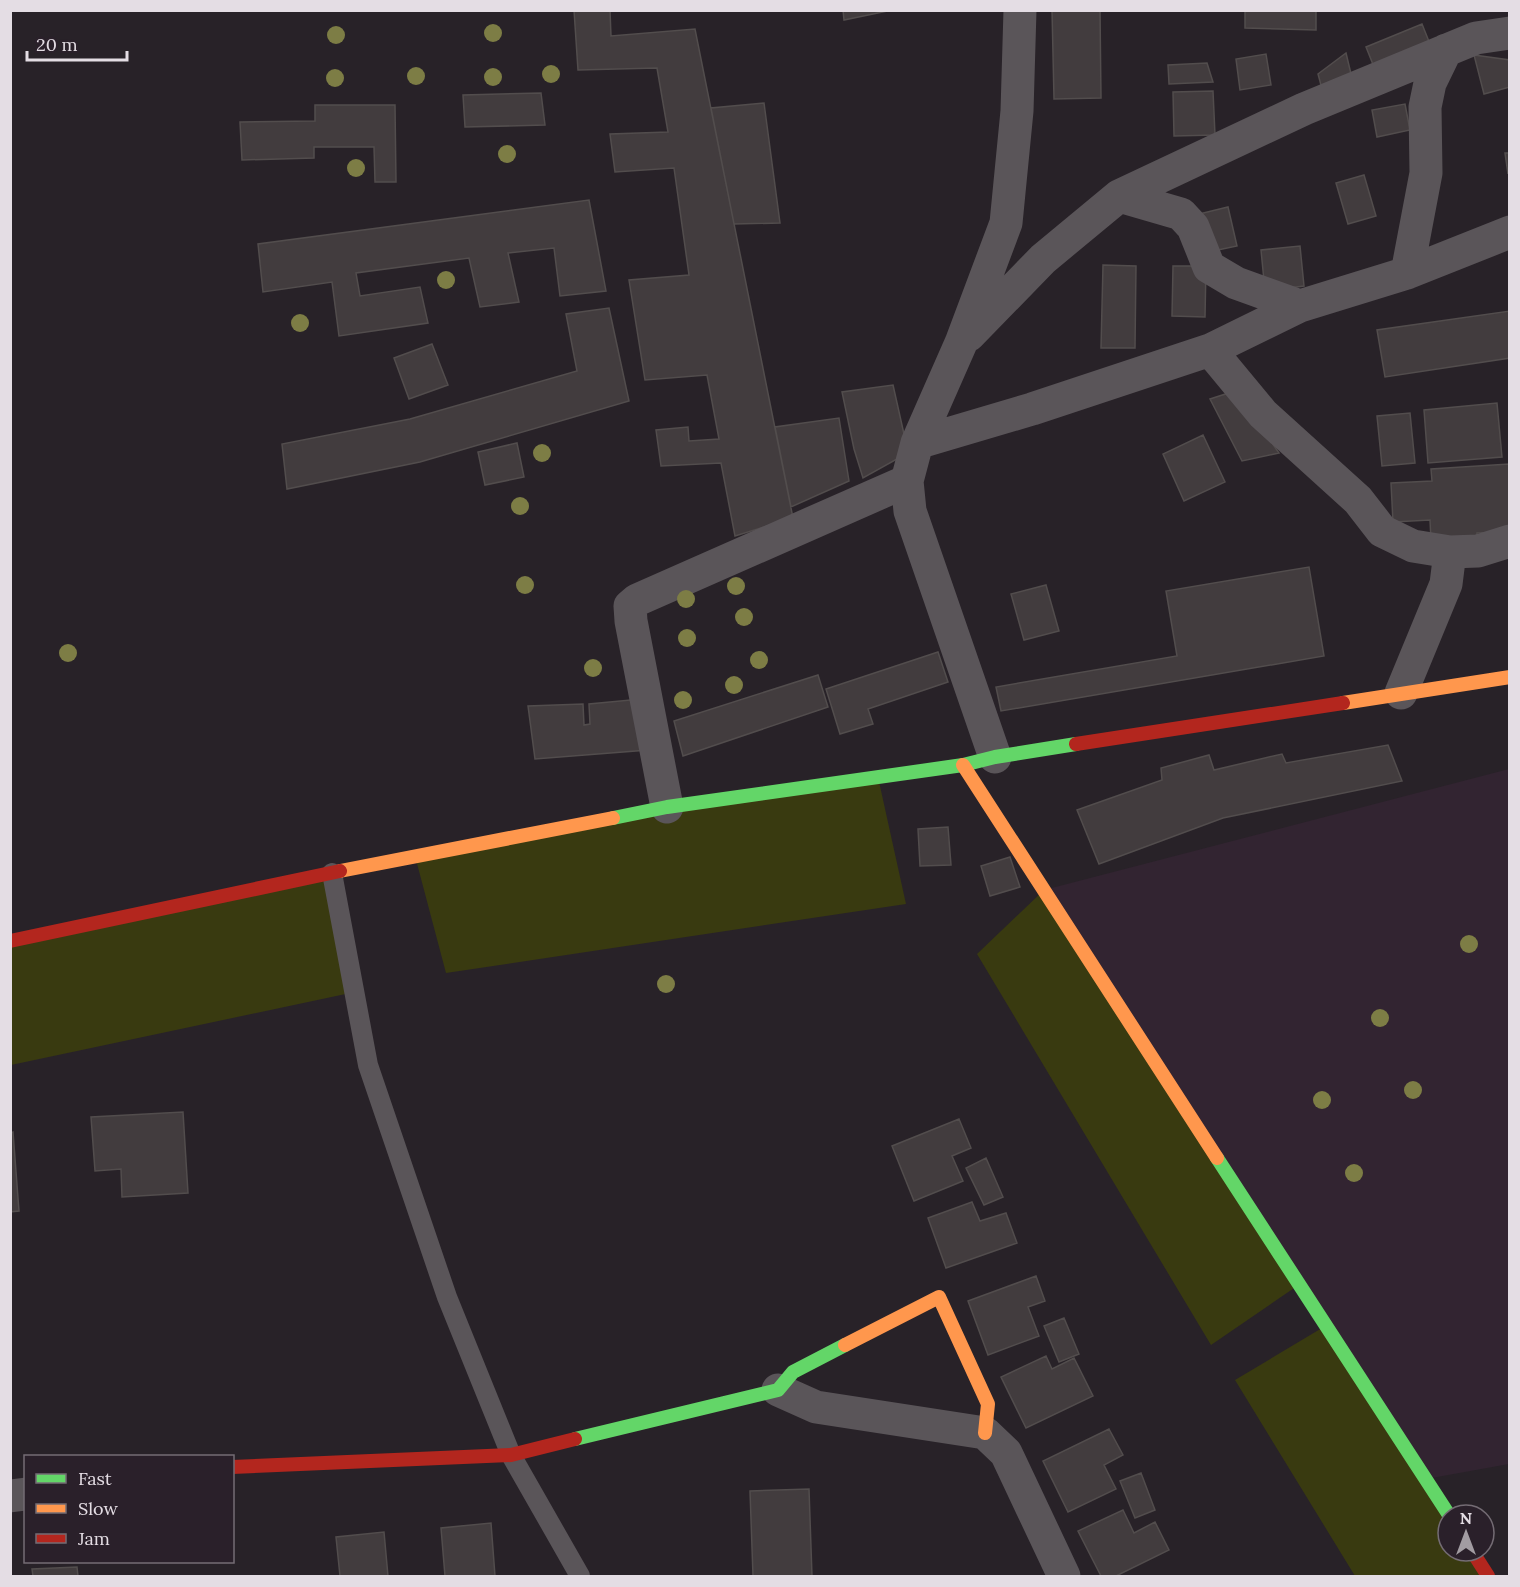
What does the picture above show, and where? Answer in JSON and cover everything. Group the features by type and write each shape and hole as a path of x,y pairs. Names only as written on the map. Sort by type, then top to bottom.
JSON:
{"street":[{"path":"995,757 910,511 907,481 917,443 961,343 1005,223 1017,111 1020,10"},
{"path":"961,343 1043,259 1119,196 1304,109 1476,38 1509,33"},
{"path":"1407,273 1426,173 1425,107 1430,83 1446,50"},
{"path":"1119,196 1181,214 1193,227 1209,267 1236,283 1300,306"},
{"path":"917,443 1032,410 1210,350 1300,306 1407,273 1509,232"},
{"path":"1210,350 1263,414 1358,500 1382,531 1413,546 1450,552 1478,550 1509,541"},
{"path":"667,807 630,606 637,600 907,481"},
{"path":"1401,693 1446,584 1450,552"},
{"path":"10,941 332,873 667,807 963,765 995,757 1509,677"},
{"path":"963,765 1441,1503"},
{"path":"234,1467 511,1455 778,1390 793,1372 939,1297 988,1404 985,1433"},
{"path":"778,1390 816,1407 985,1433 1005,1453 1064,1576"},
{"path":"1480,1563 1488,1576"}],"lane":[{"path":"332,873 368,1065 447,1297 511,1455 580,1576"}],"shaded area":[{"path":"1509,769 1509,1464 1426,1479 1044,890"},
{"path":"878,777 906,904 446,973 415,856"},
{"path":"332,873 355,992 11,1065 10,941"},
{"path":"1044,890 1300,1284 1211,1345 977,954"},
{"path":"1327,1325 1440,1503 1436,1503 1436,1563 1484,1563 1493,1576 1355,1576 1235,1380"}],"building":[{"path":"574,10 610,10 611,36 695,29 793,518 735,536 721,463 661,466 656,430 688,427 689,441 719,439 707,375 645,380 629,280 689,275 674,168 615,172 610,134 668,132 657,68 578,70"},
{"path":"843,10 888,10 888,11 844,20"},
{"path":"1052,10 1100,10 1101,98 1054,99"},
{"path":"1245,10 1316,10 1316,30 1245,28"},
{"path":"1422,24 1432,49 1376,72 1366,47"},
{"path":"1346,53 1352,78 1321,85 1318,74"},
{"path":"1266,54 1271,85 1240,90 1236,59"},
{"path":"1474,55 1510,60 1510,87 1484,94"},
{"path":"1207,63 1213,82 1169,84 1168,65"},
{"path":"1213,91 1215,135 1174,136 1173,92"},
{"path":"541,93 545,125 465,127 463,95"},
{"path":"764,103 780,223 734,224 711,108"},
{"path":"1405,104 1410,130 1377,137 1372,110"},
{"path":"315,105 395,105 396,182 375,182 374,147 314,147 314,158 242,160 240,122 315,121"},
{"path":"1505,153 1510,153 1508,174"},
{"path":"1364,175 1376,216 1348,224 1336,183"},
{"path":"589,200 606,291 560,296 554,248 508,253 519,302 480,307 469,258 356,273 360,296 420,287 428,323 339,336 332,282 263,292 258,244"},
{"path":"1228,207 1237,246 1208,252 1199,214"},
{"path":"1300,246 1304,286 1265,291 1261,250"},
{"path":"1103,265 1136,266 1135,348 1101,348"},
{"path":"1173,266 1206,266 1205,317 1172,316"},
{"path":"609,308 629,401 420,462 287,489 282,444 410,419 577,371 566,314"},
{"path":"1510,311 1510,358 1385,377 1377,330"},
{"path":"432,344 448,385 409,399 394,358"},
{"path":"893,385 904,434 897,459 863,478 854,449 842,392"},
{"path":"1235,391 1279,453 1242,461 1210,399"},
{"path":"1497,403 1502,457 1428,463 1424,410"},
{"path":"1410,413 1415,463 1382,466 1377,416"},
{"path":"839,418 849,481 791,507 775,427"},
{"path":"1203,435 1225,482 1184,501 1163,454"},
{"path":"517,443 524,477 485,485 478,452"},
{"path":"1509,464 1510,532 1477,533 1477,544 1431,541 1430,520 1393,522 1391,483 1432,481 1431,469"},
{"path":"1309,567 1324,656 1001,711 996,687 1177,656 1166,591"},
{"path":"1046,585 1059,631 1024,640 1011,594"},
{"path":"938,652 948,682 868,709 873,724 840,734 826,689"},
{"path":"818,675 828,707 683,756 674,721"},
{"path":"641,699 648,750 535,759 528,706 583,704 584,725 590,724 589,704"},
{"path":"1388,745 1402,781 1223,818 1099,864 1077,810 1162,780 1161,768 1209,755 1214,770 1282,754 1286,763"},
{"path":"948,827 951,865 920,866 918,829"},
{"path":"1010,857 1020,887 990,896 981,866"},
{"path":"183,1112 188,1193 122,1197 121,1169 95,1171 91,1117"},
{"path":"959,1119 971,1148 952,1156 963,1181 914,1201 892,1146"},
{"path":"13,1132 19,1211 10,1212 10,1133"},
{"path":"986,1158 1003,1197 984,1205 966,1168"},
{"path":"972,1202 980,1221 1006,1213 1017,1243 946,1268 928,1218"},
{"path":"1036,1276 1045,1301 1028,1307 1039,1336 988,1355 968,1301"},
{"path":"1064,1318 1079,1354 1059,1362 1044,1326"},
{"path":"1046,1356 1052,1369 1074,1358 1093,1396 1026,1428 1001,1377"},
{"path":"1109,1429 1123,1455 1104,1465 1116,1489 1068,1512 1043,1461"},
{"path":"1141,1473 1155,1510 1135,1518 1120,1481"},
{"path":"809,1489 812,1576 753,1576 750,1491"},
{"path":"1123,1510 1134,1533 1155,1522 1169,1550 1116,1576 1101,1576 1078,1531"},
{"path":"491,1523 495,1576 445,1576 441,1528"},
{"path":"384,1532 388,1576 340,1576 336,1537"},
{"path":"77,1567 78,1576 33,1576 32,1569"}],"traffic: fast":[{"path":"613,818 667,807 963,765 995,757 1076,744"},
{"path":"1217,1158 1441,1503"},
{"path":"575,1439 778,1390 793,1372 845,1345"}],"traffic: slow":[{"path":"1343,703 1510,677"},
{"path":"963,765 1217,1158"},
{"path":"340,871 613,818"},
{"path":"845,1345 939,1297 988,1404 985,1433"}],"traffic: jam":[{"path":"1076,744 1343,703"},
{"path":"10,941 340,871"},
{"path":"234,1467 511,1455 575,1439"},
{"path":"1480,1563 1488,1576"}]}
